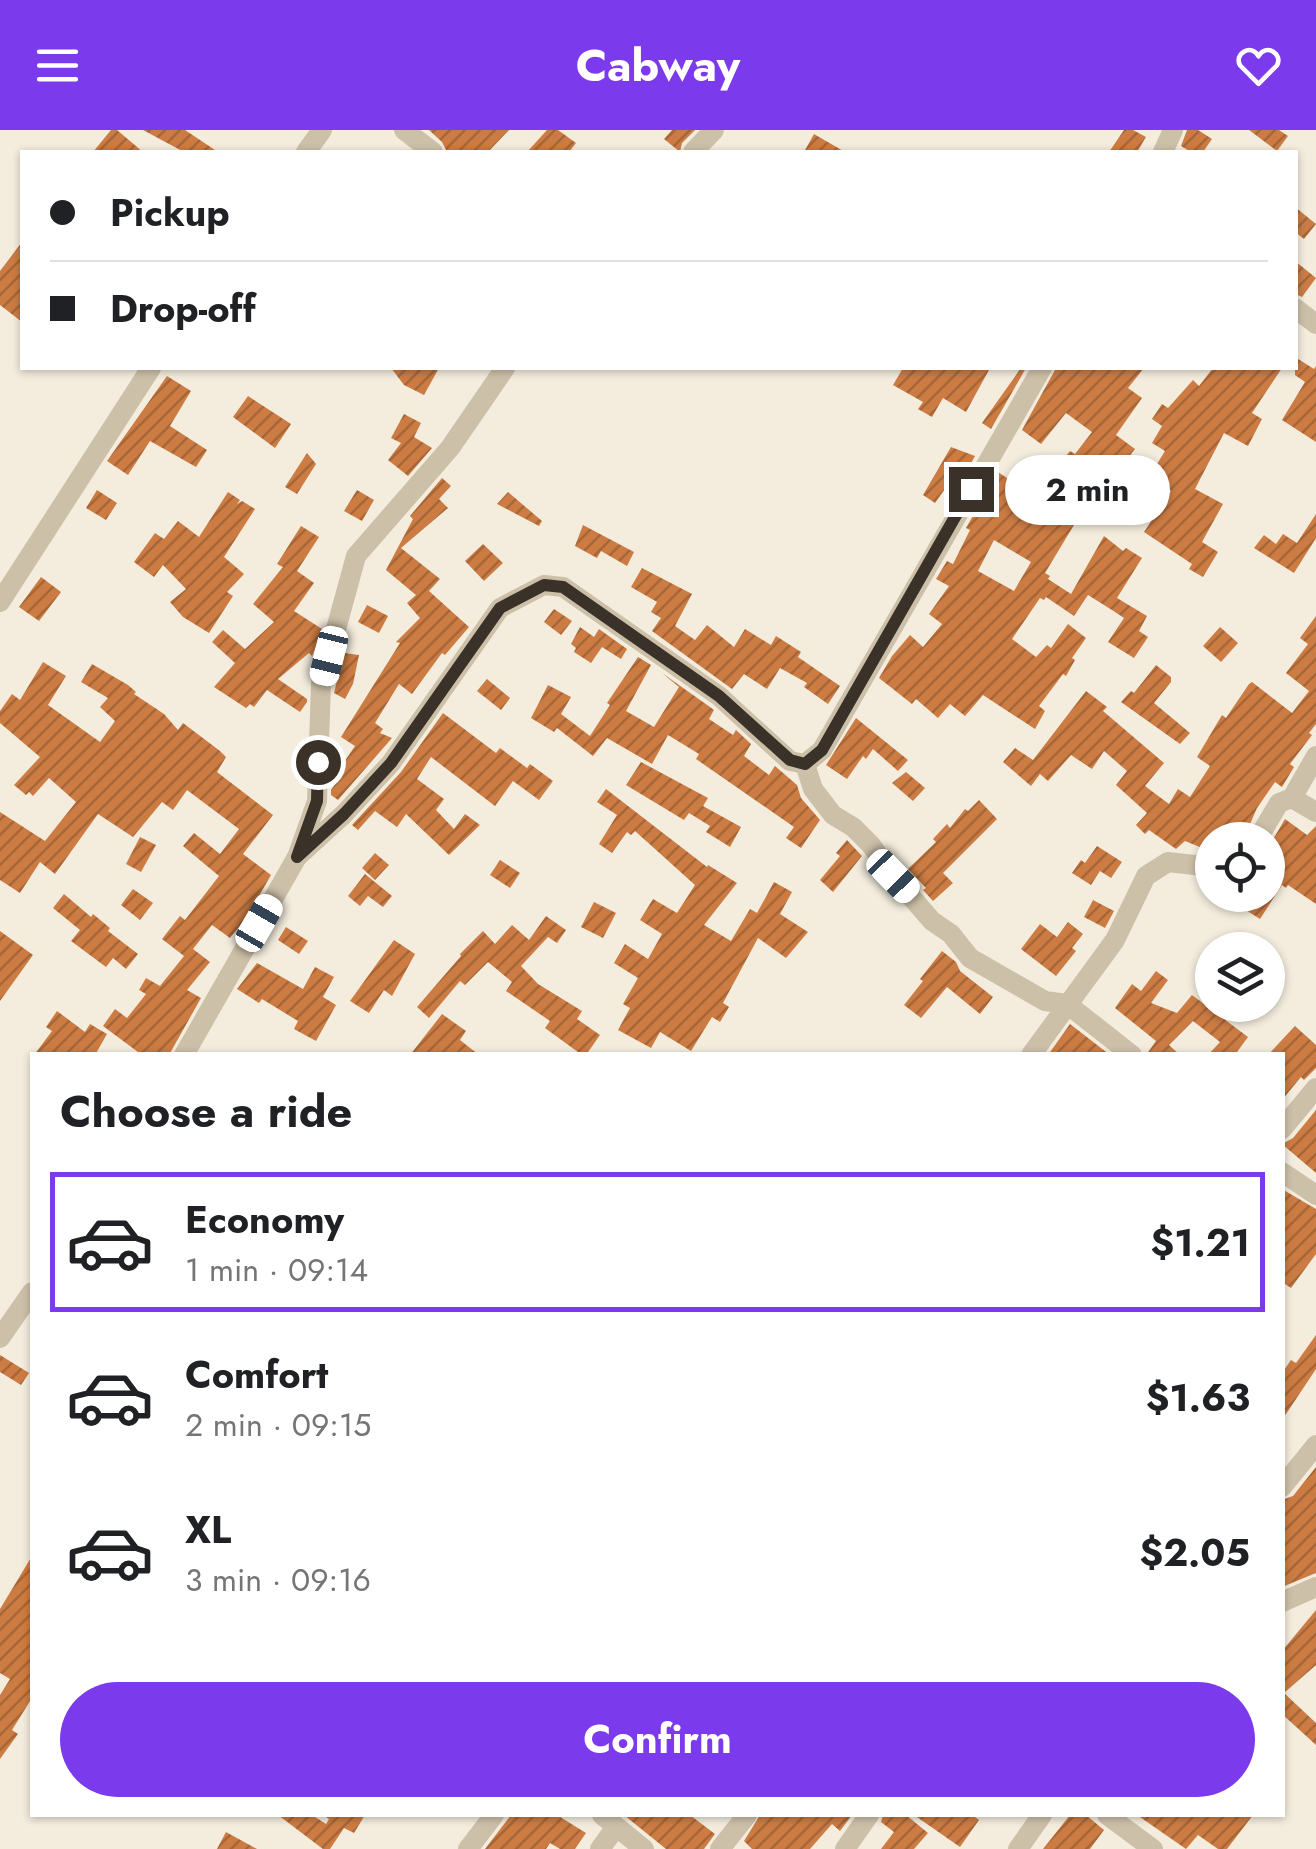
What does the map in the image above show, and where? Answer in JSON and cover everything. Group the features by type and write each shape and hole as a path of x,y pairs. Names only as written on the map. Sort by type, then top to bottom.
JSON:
{"street":[{"path":"404,130 429,150"},
{"path":"694,150 714,130"},
{"path":"0,602 150,370"},
{"path":"186,1052 297,857 317,801 322,684 356,556 450,448 504,370"},
{"path":"805,764 822,750 1041,370"},
{"path":"297,857 391,763 500,608 544,585 563,587 719,696 790,760 805,764"},
{"path":"1268,822 1279,803 1292,798 1316,756"},
{"path":"805,764 813,789 833,816 853,827 871,845 893,876 970,958 1045,1000 1068,1004 1128,1052"},
{"path":"1292,798 1316,812"},
{"path":"1034,1052 1115,940 1146,876 1168,862 1195,865"},
{"path":"1285,1125 1316,1088"},
{"path":"1285,1174 1316,1195"},
{"path":"0,1338 30,1295"},
{"path":"1285,1482 1316,1445"},
{"path":"1285,1601 1316,1587"},
{"path":"468,1849 492,1817"},
{"path":"720,1849 745,1817"},
{"path":"845,1849 868,1817"},
{"path":"1018,1849 1041,1817"},
{"path":"1110,1817 1150,1848"},
{"path":"600,1849 609,1821 644,1849"}],"building":[{"path":"111,130 117,130 141,150 95,150"},
{"path":"143,130 185,130 215,150 180,150"},
{"path":"429,130 509,130 490,150 446,150"},
{"path":"547,130 558,130 576,143 571,150 529,150"},
{"path":"672,130 695,130 680,150 664,139"},
{"path":"1124,130 1146,137 1138,150 1110,150"},
{"path":"1187,130 1198,130 1212,139 1204,150 1181,146"},
{"path":"1249,130 1279,130 1288,136 1276,150"},
{"path":"814,134 842,150 805,150"},
{"path":"1298,209 1316,224 1304,239 1298,234"},
{"path":"20,245 20,320 0,305 0,271"},
{"path":"1298,263 1316,278 1302,297 1298,295"},
{"path":"1298,359 1314,369 1316,366 1316,442 1282,420 1305,382 1295,375"},
{"path":"393,370 438,370 424,395 404,385"},
{"path":"902,370 989,370 966,412 943,398 932,417 918,409 923,402 893,385"},
{"path":"1020,370 1025,370 991,429 982,423"},
{"path":"1055,370 1142,370 1128,388 1142,398 1116,435 1135,449 1124,463 1130,467 1102,505 1073,487 1057,508 1077,520 1045,573 1071,594 1104,536 1123,551 1126,548 1142,558 1117,598 1147,616 1139,631 1148,637 1134,658 1108,642 1124,618 1112,610 1088,595 1074,616 1046,597 1040,598 1012,639 1036,657 1047,645 1051,648 1068,624 1086,638 1072,658 1075,660 1066,676 1063,674 1039,706 1045,711 1035,729 983,695 965,716 950,704 938,718 916,699 912,704 879,678 910,635 923,647 942,624 929,614 949,586 936,579 947,561 953,564 970,530 966,528 998,472 1013,482 1031,457 1053,472 1070,451 1075,454 1092,432 1066,413 1041,444 1022,430","holes":["994,540 1031,562 1014,591 978,571"]},
{"path":"1211,370 1281,370 1252,413 1262,419 1248,446 1224,433 1195,489 1223,504 1202,542 1218,552 1203,577 1189,569 1192,564 1144,532 1171,491 1149,477 1165,451 1152,443 1162,426 1152,419 1162,404 1168,408 1193,380 1199,386"},
{"path":"167,376 191,391 170,426 207,450 196,467 150,441 128,475 107,461"},
{"path":"248,396 291,424 275,448 233,417"},
{"path":"404,414 421,423 414,437 432,448 408,476 388,460 401,443 391,438"},
{"path":"951,447 975,456 960,483 952,479 935,503 923,495"},
{"path":"307,453 316,464 297,494 285,487"},
{"path":"442,478 451,486 439,499 448,508 401,548 440,579 429,591 469,627 445,655 442,653 412,694 399,684 375,723 383,729 380,733 392,738 338,800 331,790 355,746 341,737 400,643 396,642 420,618 407,603 416,595 386,570 413,519 410,516"},
{"path":"97,490 117,503 106,520 86,508"},
{"path":"357,490 374,500 362,521 344,511"},
{"path":"228,492 240,500 237,504 242,501 255,509 224,557 244,574 227,592 233,596 209,633 183,617 170,602 186,589 163,565 154,577 134,562 155,533 164,539 178,521 199,537"},
{"path":"508,492 542,521 539,526 497,504"},
{"path":"1316,514 1316,538 1294,573 1254,548 1264,535 1276,544 1283,534 1297,543"},
{"path":"583,525 634,552 627,566 601,551 597,558 575,546"},
{"path":"301,526 319,537 297,571 314,583 294,611 322,629 312,656 309,653 278,679 307,702 300,712 267,690 254,707 250,704 246,708 214,687 235,663 212,642 223,630 245,649 274,622 253,604 283,567 277,564"},
{"path":"483,544 503,563 484,581 465,561"},
{"path":"642,568 692,594 675,626 695,640 707,625 734,647 745,629 771,645 776,636 801,652 798,657 840,686 828,704 804,687 807,683 780,668 767,689 744,674 732,689 652,631 661,618 651,612 657,602 631,587"},
{"path":"41,577 61,592 39,621 19,607"},
{"path":"367,605 388,616 379,633 358,622"},
{"path":"554,609 572,621 561,635 544,622"},
{"path":"1316,616 1316,724 1290,764 1294,767 1282,787 1275,782 1251,822 1195,822 1195,845 1185,841 1176,849 1149,830 1145,834 1136,825 1147,813 1116,785 1127,771 1104,751 1092,769 1071,755 1048,781 1040,774 1031,786 1003,762 1015,748 1033,760 1086,691 1107,707 1103,711 1164,763 1145,786 1169,804 1178,789 1190,797 1210,766 1197,757 1222,715 1226,718 1249,684 1252,682 1292,713 1309,691 1286,673 1308,644 1300,638"},
{"path":"580,627 594,637 599,629 627,649 621,659 602,647 591,663 574,652 576,648 571,644"},
{"path":"1220,627 1238,643 1221,662 1203,646"},
{"path":"344,653 359,655 353,684 345,699 334,693"},
{"path":"638,657 651,665 626,711 654,727 679,687 662,673 714,710 709,719 733,735 736,730 751,744 744,756 769,775 775,766 797,785 801,798 820,820 801,848 786,838 794,827 668,735 652,764 607,738 593,756 557,728 554,732 531,718 548,685 571,697 561,714 590,736"},
{"path":"43,662 66,676 48,705 100,742 115,721 100,707 108,698 81,682 92,664 128,685 178,730 183,723 220,751 226,757 217,772 273,815 243,854 271,875 230,938 212,925 193,949 210,962 187,990 201,998 171,1052 138,1052 103,1026 115,1009 127,1018 146,994 139,990 146,978 160,986 184,956 162,939 180,916 185,920 219,876 183,846 194,833 220,854 239,829 187,790 173,810 162,802 133,837 98,814 55,874 40,862 20,893 0,880 0,812 45,841 76,802 49,778 33,796 14,785 40,757 0,723 0,711 12,694 20,700"},
{"path":"1156,665 1171,677 1171,682 1154,703 1190,733 1180,744 1121,702 1131,691 1134,693"},
{"path":"487,679 510,698 501,710 477,691"},
{"path":"443,713 496,753 500,748 553,781 539,800 513,781 495,806 431,757 417,779 444,799 436,810 454,829 465,814 480,825 449,855 406,814 397,827 375,811 358,830 352,825 401,772"},
{"path":"856,718 908,760 898,771 873,749 847,779 826,765"},
{"path":"641,762 708,798 703,806 741,827 730,847 706,832 710,826 689,813 684,820 626,785"},
{"path":"906,772 925,788 913,801 892,783"},
{"path":"606,789 707,867 737,883 704,925 731,941 750,909 757,913 774,882 792,892 780,914 808,932 786,958 758,938 723,1003 729,1007 720,1022 712,1017 691,1051 660,1032 651,1048 618,1030 630,1008 623,1004 638,978 614,963 625,944 648,959 662,934 640,920 653,899 677,913 695,885 635,831 631,835 627,832 612,853 599,844 617,815 597,802"},
{"path":"979,800 997,819 943,873 953,883 933,901 908,869 936,842 933,839 947,824 950,828 965,809 968,811"},
{"path":"1285,819 1307,835 1316,826 1316,904 1288,885 1285,887"},
{"path":"140,837 156,845 141,872 126,864"},
{"path":"847,840 862,856 833,892 820,880 840,856 836,853"},
{"path":"1097,846 1122,862 1111,878 1100,871 1091,885 1072,873"},
{"path":"375,853 389,865 375,880 362,868"},
{"path":"500,860 520,873 510,888 490,875"},
{"path":"365,874 392,896 383,907 368,896 360,906 348,896"},
{"path":"133,889 153,903 140,920 121,905"},
{"path":"64,894 138,954 126,969 113,958 106,967 71,941 80,930 53,908"},
{"path":"1093,900 1114,911 1105,928 1084,917"},
{"path":"594,902 616,913 603,938 581,927"},
{"path":"546,916 566,930 557,943 548,937 521,966 538,984 582,1011 577,1019 600,1035 588,1052 578,1052 545,1028 550,1021 506,991 512,982 488,962 465,985 460,981 429,1018 417,1007 483,931 495,944 512,925 529,940"},
{"path":"1068,922 1083,934 1072,948 1076,951 1056,976 1021,949 1040,924 1057,937"},
{"path":"286,927 308,941 299,954 278,940"},
{"path":"0,931 33,955 0,1001"},
{"path":"394,940 415,954 392,996 384,990 369,1013 350,1001"},
{"path":"942,951 993,997 980,1014 947,987 921,1018 904,1005"},
{"path":"257,963 303,989 315,967 334,977 323,997 336,1005 316,1041 294,1029 298,1021 237,989"},
{"path":"1156,971 1168,980 1151,1003 1177,1013 1192,995 1195,1022 1228,1022 1248,1037 1237,1052 1211,1052 1220,1042 1193,1021 1169,1045 1177,1052 1148,1052 1156,1041 1115,1008 1132,984 1141,991"},
{"path":"57,1011 85,1032 90,1024 107,1034 97,1052 36,1052 52,1031 46,1027"},
{"path":"442,1014 466,1031 460,1040 475,1052 412,1052"},
{"path":"1070,1024 1106,1052 1050,1052"},
{"path":"1295,1026 1316,1045 1316,1068 1304,1080 1301,1077 1285,1096 1285,1052 1271,1052"},
{"path":"1316,1110 1316,1173 1285,1147"},
{"path":"1285,1191 1316,1209 1316,1254 1291,1288 1285,1284"},
{"path":"1316,1335 1316,1369 1285,1416 1285,1369 1291,1360 1296,1363"},
{"path":"0,1355 29,1373 21,1385 0,1372"},
{"path":"1316,1467 1316,1573 1285,1586 1285,1499 1293,1496"},
{"path":"30,1559 30,1701 12,1730 18,1734 0,1759 0,1695 10,1679 0,1673 0,1609"},
{"path":"1316,1610 1316,1665 1285,1692 1285,1647"},
{"path":"1285,1694 1316,1723 1316,1745 1285,1717"},
{"path":"281,1817 315,1817 326,1824 326,1817 364,1817 354,1833 344,1828 330,1849 323,1849"},
{"path":"509,1817 560,1817 586,1833 575,1849 560,1849 550,1843 546,1849 485,1849"},
{"path":"626,1817 693,1817 715,1834 704,1849 666,1849"},
{"path":"759,1817 850,1817 840,1831 832,1824 810,1849 752,1849 744,1841"},
{"path":"882,1817 908,1817 928,1833 914,1849 881,1849 894,1832 881,1822"},
{"path":"917,1817 975,1817 979,1820 960,1847"},
{"path":"1068,1817 1088,1817 1104,1830 1090,1849 1043,1849"},
{"path":"1140,1817 1251,1817 1227,1849 1218,1849 1198,1835 1186,1849"},
{"path":"226,1832 257,1849 217,1849"}],"route":[{"path":"318,762 317,801 297,857 391,763 500,608 544,585 563,587 719,696 790,760 805,764 822,750 971,489"}]}
